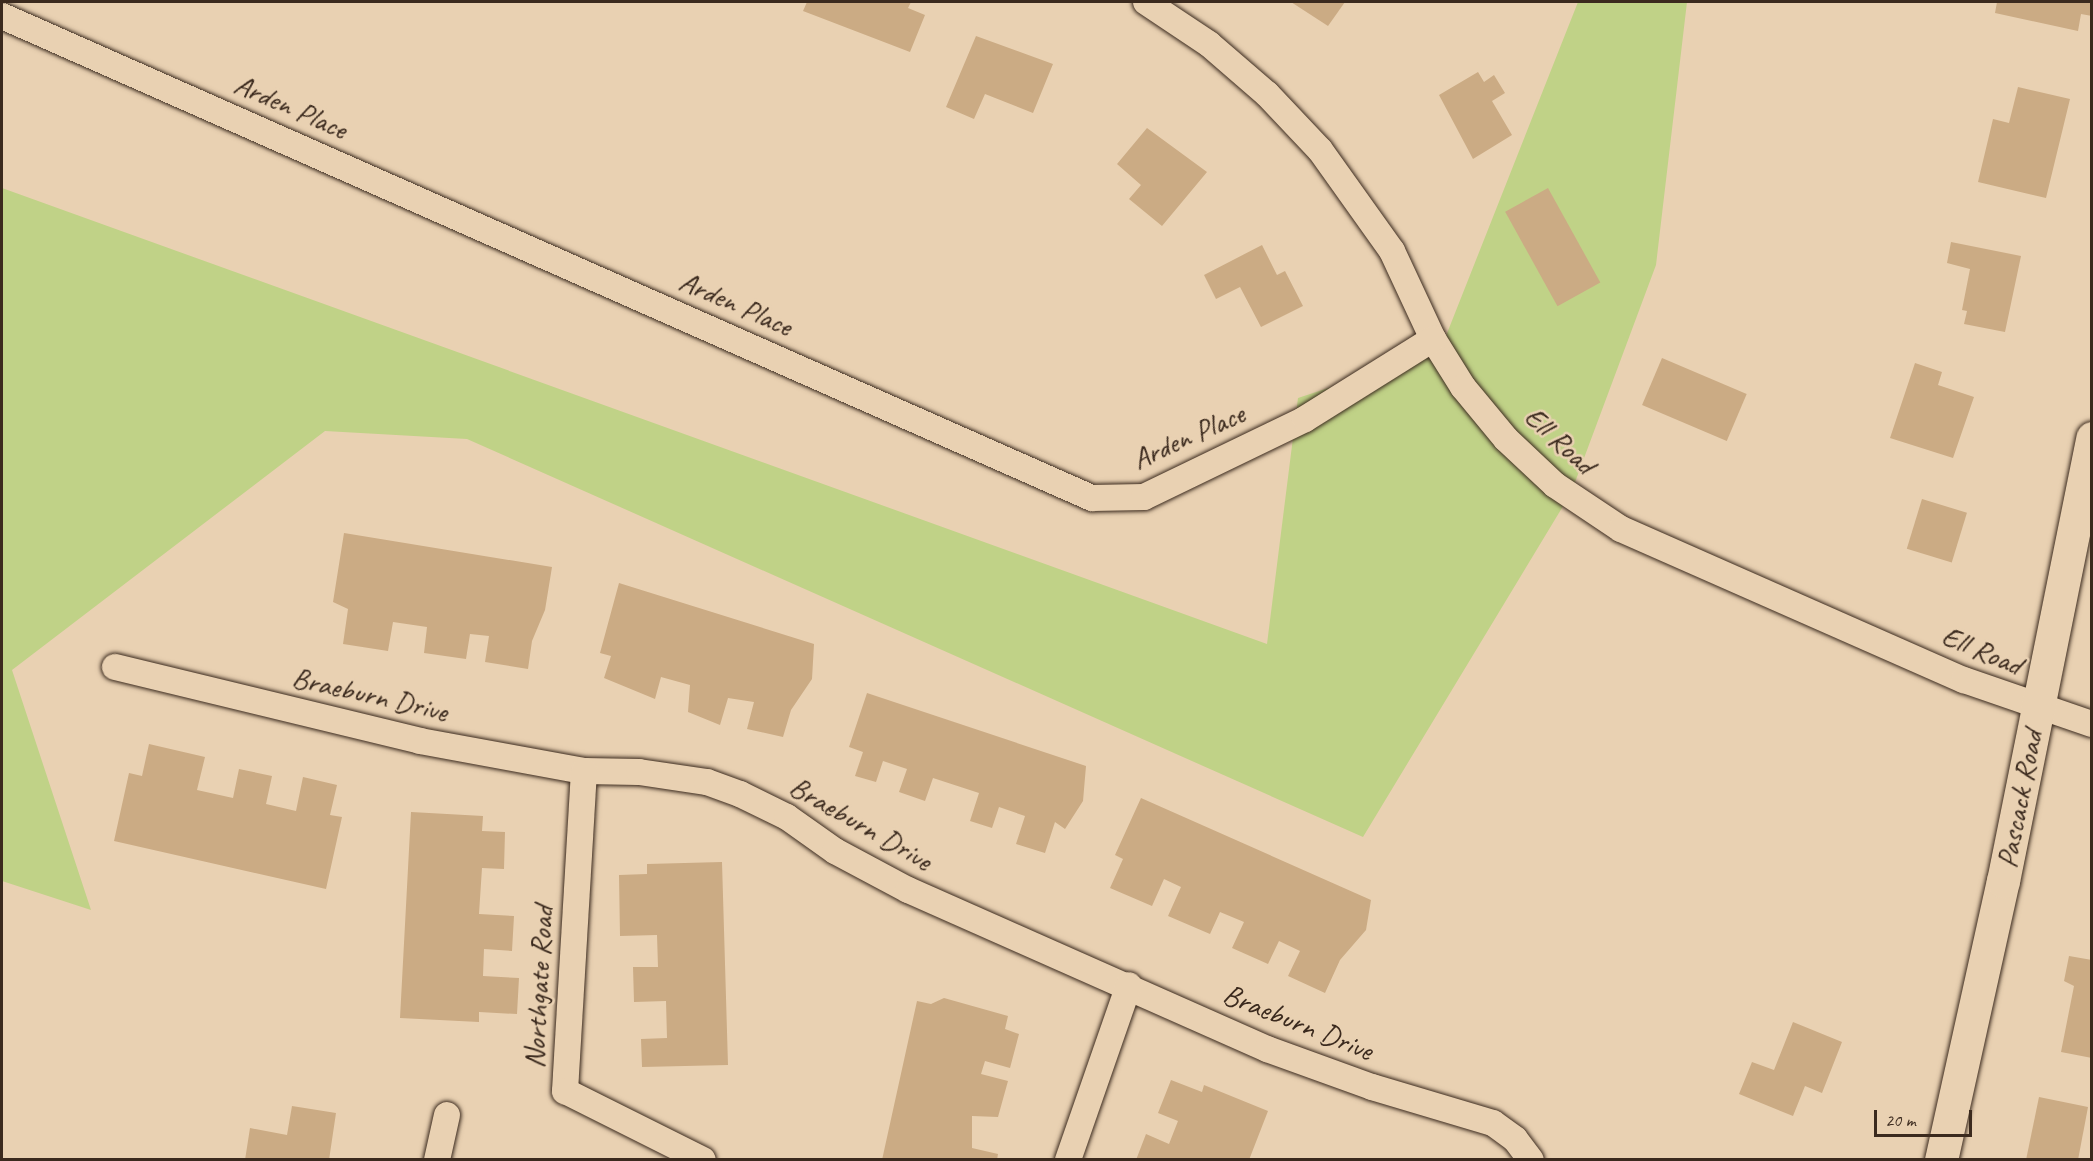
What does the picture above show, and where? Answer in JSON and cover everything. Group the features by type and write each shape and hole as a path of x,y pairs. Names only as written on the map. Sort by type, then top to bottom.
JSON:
{"street":[{"name":"Ell Road","path":"1151,3 1209,44 1267,94 1320,150 1392,251 1433,339 1463,387 1506,439 1555,485 1621,529 1964,680 2091,724"},
{"name":"Arden Place","path":"2,16 1092,498 1144,497 1305,419 1433,339"},
{"name":"Pascack Road","path":"1941,1160 2038,707 2091,438"},
{"name":"Braeburn Drive","path":"115,667 420,741 584,771 639,772 706,782 740,794 787,817 835,851 908,890 1267,1049 1372,1087 1493,1123 1515,1139 1531,1160"},
{"name":"Northgate Road","path":"584,771 565,1091 703,1160"},
{"path":"1068,1160 1129,986"},
{"path":"437,1160 447,1115"}],"green space":[{"path":"1578,2 1687,2 1656,265 1571,493 1363,837 467,439 325,431 12,670 91,910 2,881 2,188 1267,644 1298,398 1440,351"}],"building":[{"path":"807,2 911,2 908,8 925,15 910,52 803,11"},
{"path":"1291,2 1345,2 1328,26"},
{"path":"1997,2 2092,2 2092,16 2081,14 2078,31 1995,13"},
{"path":"976,36 1053,64 1033,113 985,94 974,119 946,107"},
{"path":"1478,72 1484,82 1494,75 1505,93 1492,101 1512,135 1473,159 1439,95"},
{"path":"2018,87 2070,99 2046,198 1978,182 1993,119 2009,123"},
{"path":"1147,128 1207,172 1162,226 1129,199 1141,185 1117,164"},
{"path":"1548,188 1600,282 1558,306 1505,212"},
{"path":"1951,242 2021,256 2005,332 1964,324 1967,311 1962,310 1970,269 1947,263"},
{"path":"1262,245 1277,275 1285,271 1303,306 1261,327 1240,287 1216,299 1204,275"},
{"path":"1662,358 1747,394 1727,441 1642,405"},
{"path":"1915,363 1942,372 1938,385 1974,397 1953,458 1890,438"},
{"path":"1922,499 1967,513 1952,562 1907,549"},
{"path":"344,533 552,567 545,610 532,641 528,669 485,662 489,636 470,634 466,659 424,653 427,627 393,622 388,651 343,644 348,609 333,602"},
{"path":"619,583 814,644 812,679 791,710 783,737 747,729 754,702 728,698 720,725 688,712 690,685 661,677 655,699 604,678 611,656 600,653"},
{"path":"867,693 1086,766 1083,801 1065,829 1055,822 1045,853 1016,844 1025,816 999,807 992,828 970,821 979,793 933,778 925,801 899,792 907,769 883,761 876,782 855,776 863,752 849,747"},
{"path":"149,744 205,757 197,790 233,798 239,769 272,776 266,804 296,811 303,777 337,785 330,815 342,817 326,889 114,841 129,773 142,776"},
{"path":"1141,798 1371,900 1366,930 1340,960 1325,993 1288,976 1300,951 1279,941 1268,964 1232,948 1244,922 1220,912 1210,934 1168,916 1181,887 1164,879 1152,906 1110,888 1123,859 1115,855"},
{"path":"411,812 483,816 482,831 505,832 504,869 482,868 479,914 514,916 512,951 484,949 483,976 519,978 517,1014 479,1012 479,1022 400,1018"},
{"path":"722,862 728,1065 642,1067 641,1039 667,1038 666,1001 634,1002 633,967 658,967 657,935 620,936 619,875 647,874 647,864"},
{"path":"2069,956 2092,960 2092,1058 2061,1052 2074,986 2064,981"},
{"path":"944,998 1008,1016 1005,1029 1019,1034 1010,1068 985,1061 981,1074 1008,1081 998,1117 972,1116 972,1148 998,1154 997,1160 882,1160 917,1001 931,1004"},
{"path":"1793,1022 1842,1042 1822,1093 1805,1086 1793,1116 1739,1094 1752,1062 1774,1070"},
{"path":"1171,1080 1202,1092 1204,1085 1268,1111 1249,1160 1136,1160 1146,1134 1169,1144 1178,1121 1158,1113"},
{"path":"2039,1097 2088,1107 2078,1160 2026,1160"},
{"path":"292,1106 336,1113 329,1160 245,1160 250,1128 287,1135"}]}
